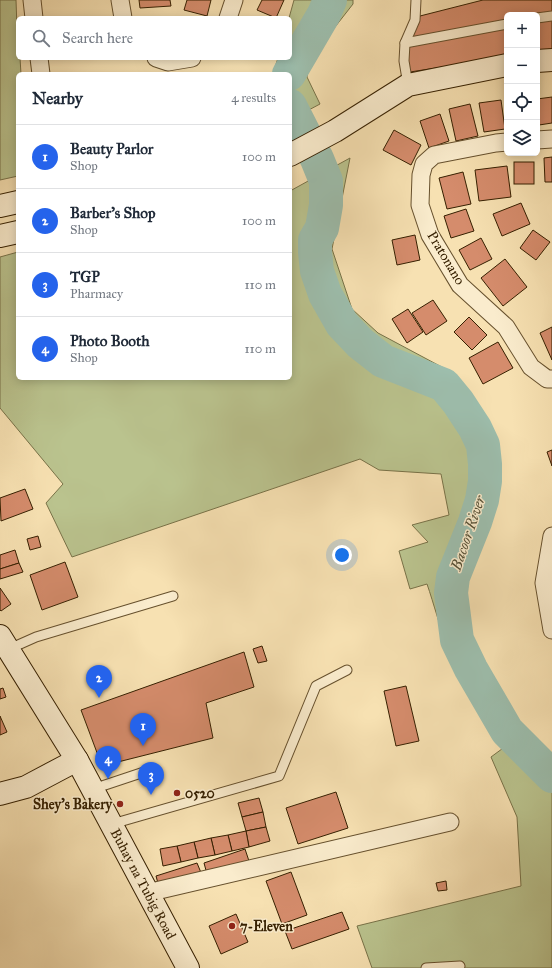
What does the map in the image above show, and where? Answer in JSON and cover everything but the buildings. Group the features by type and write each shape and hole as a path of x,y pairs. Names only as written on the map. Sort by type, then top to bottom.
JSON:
{"street":[{"path":"32,0 34,16"},
{"path":"120,0 123,16"},
{"path":"229,16 234,0"},
{"path":"39,60 41,72"},
{"path":"162,60 168,62 180,60"},
{"path":"540,61 552,60"},
{"path":"292,154 335,131 408,85 504,66"},
{"path":"540,140 552,139"},
{"name":"Pratonano","path":"504,142 496,142 434,155 424,164 421,175 420,205 430,234 460,285 506,327 531,367 548,379 552,379"},
{"path":"0,206 16,202"},
{"path":"0,236 16,232"},
{"path":"552,536 544,583 552,630"},
{"name":"Buhay na Tubig Road","path":"4,643 77,760 188,968"},
{"path":"0,794 26,787 77,760"},
{"path":"0,811 26,787"},
{"path":"148,893 450,822"}],"lane":[{"path":"408,85 404,61 405,43 415,20 416,0"},
{"path":"540,18 552,16"},
{"path":"405,43 504,25"},
{"path":"4,643 36,637 173,596"},
{"path":"112,824 279,776 316,686 347,670"},
{"path":"92,789 150,770"},
{"path":"426,968 460,966"}],"green space":[{"path":"0,0 16,0 16,60 20,60 21,72 16,72 16,176 0,180"},
{"path":"294,0 353,0 353,4 310,59 307,77 320,104 292,119 292,72 274,72 277,60 292,60 292,16 290,16"},
{"path":"350,158 332,249 352,309 378,333 453,373 490,438 495,480 493,496 462,587 466,639 482,669 521,729 552,760 552,968 372,968 357,926 521,886 517,817 491,757 510,743 476,696 454,658 442,630 427,584 410,589 399,551 428,542 412,525 449,515 441,474 379,470 360,459 72,557 46,503 63,484 0,408 0,257 16,253 16,380 292,380 292,190"}],"waterway":[{"name":"Bacoor River","path":"290,72 324,14 330,0"},
{"name":"Bacoor River","path":"292,110 317,159 326,181 326,205 322,228 315,240 317,271 325,294 342,324 360,343 383,361 444,385 458,402 475,428 483,445 485,481 482,500 475,522 453,577 451,593 457,640 471,669 507,731 552,776"}],"place":[{"name":"Barber's Shop","path":"99,698"},
{"name":"Beauty Parlor","path":"143,746"},
{"name":"Photo Booth","path":"108,779"},
{"name":"0520","path":"177,793"},
{"name":"TGP","path":"151,795"},
{"name":"Shey's Bakery","path":"120,804"},
{"name":"7-Eleven","path":"232,926"}]}
